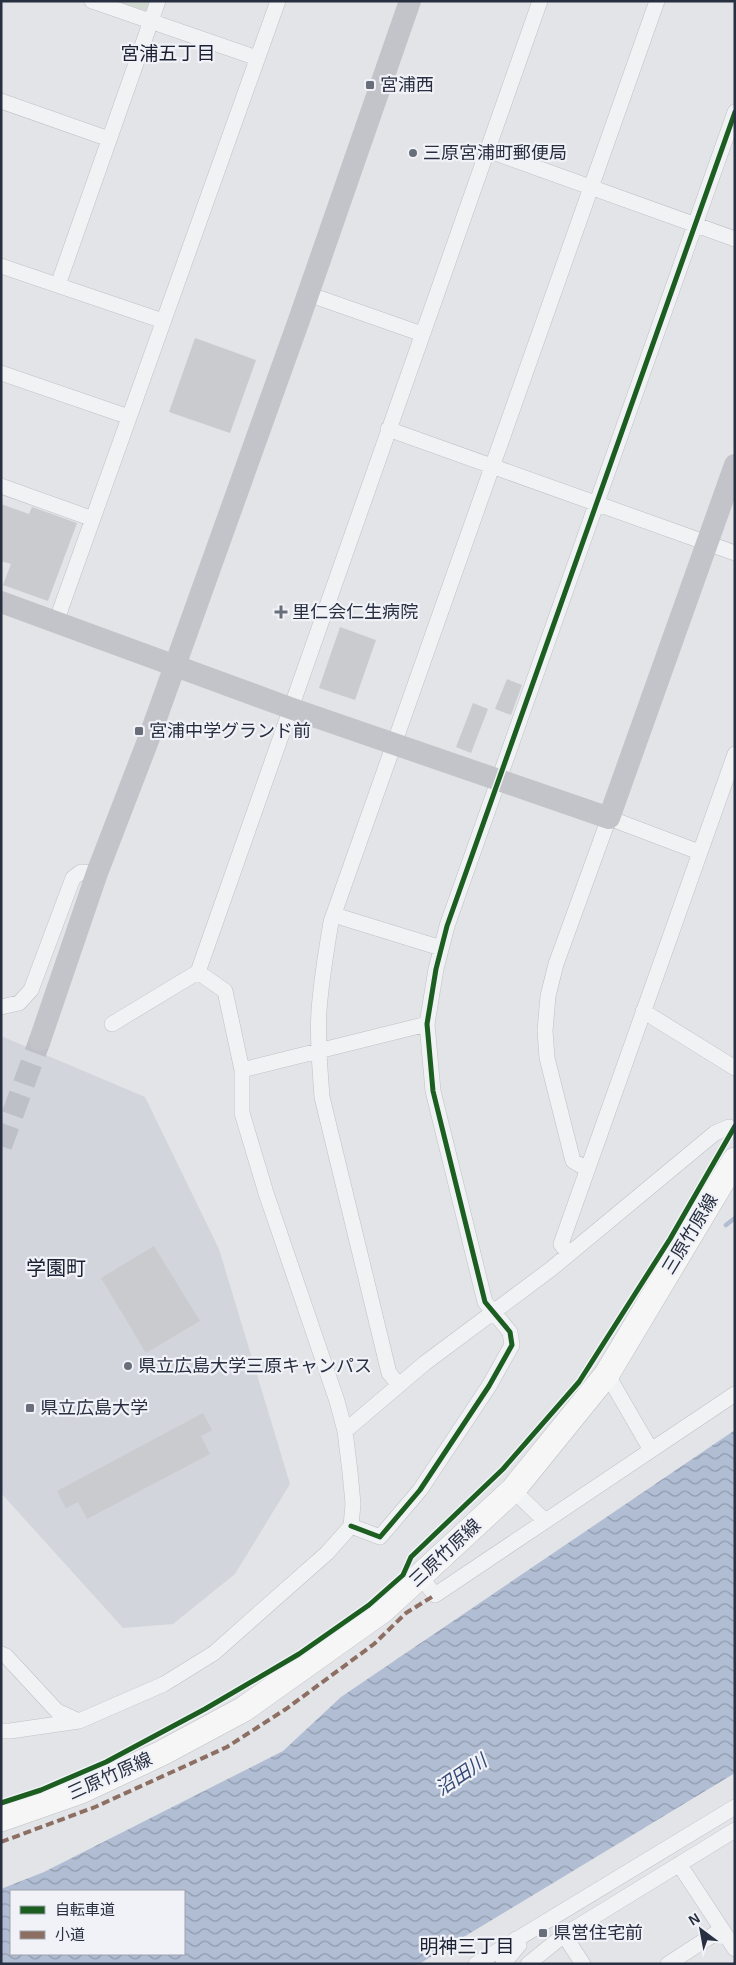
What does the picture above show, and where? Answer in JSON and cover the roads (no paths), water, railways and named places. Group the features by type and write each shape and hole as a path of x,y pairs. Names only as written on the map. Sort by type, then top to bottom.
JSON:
{"main road":[{"name":"三原竹原線","path":"1,1819 81,1791 162,1753 244,1709 383,1610 513,1490 607,1374 735,1160"}],"street":[{"path":"92,1 150,23 257,58"},
{"path":"58,285 158,1"},
{"path":"56,622 278,1"},
{"path":"40,1040 98,873 149,738 308,294 410,1"},
{"path":"112,1024 198,972 540,1"},
{"path":"399,1385 389,1372 324,1106 319,1051 319,1012 323,967 334,915 657,1"},
{"path":"1,101 110,139"},
{"path":"351,1526 380,1537 425,1482 489,1386 512,1345 510,1332 485,1302 433,1091 427,1024 436,969 447,926 735,112"},
{"path":"487,150 735,239"},
{"path":"1,266 163,321"},
{"path":"308,294 422,334"},
{"path":"1,373 129,417"},
{"path":"388,429 735,553"},
{"path":"587,1169 573,1161 547,1058 545,1031 548,996 556,964 735,465"},
{"path":"1,486 93,519"},
{"path":"1,602 290,708 609,818 699,852"},
{"path":"568,1254 561,1244 735,754"},
{"path":"1,1007 19,1003 31,990 73,878 81,872 98,873"},
{"path":"334,915 441,948"},
{"path":"1,1731 79,1720 164,1684 214,1653 327,1553 351,1526 353,1504 345,1432 266,1193 242,1114 242,1070 225,991 198,972"},
{"path":"643,1011 735,1068"},
{"path":"242,1070 427,1024"},
{"path":"345,1432 425,1363 568,1254 715,1133 729,1127 735,1130"},
{"path":"607,1374 651,1450"},
{"path":"420,1576 435,1595 544,1520 735,1394"},
{"path":"513,1490 544,1520"},
{"path":"1,1654 6,1656 57,1711 79,1720"},
{"path":"476,1964 735,1807"},
{"path":"528,1964 564,1936 735,1830"},
{"path":"679,1864 735,1949"},
{"path":"668,1964 722,1929"},
{"path":"564,1936 584,1964"},
{"path":"503,1964 518,1945 516,1939"}],"water":[{"name":"沼田川","path":"735,1430 735,1773 419,1964 1,1964 1,1889 44,1872 283,1751 341,1697"}],"waterway":[{"path":"726,1225 735,1218"}],"tunnel":[{"path":"1,1146 40,1040"}],"place":[{"name":"宮浦西","path":"370,85"},
{"name":"三原宮浦町郵便局","path":"413,153"},
{"name":"里仁会仁生病院","path":"281,612"},
{"name":"宮浦中学グランド前","path":"139,731"},
{"name":"県立広島大学三原キャンパス","path":"128,1366"},
{"name":"県立広島大学","path":"30,1408"},
{"name":"県営住宅前","path":"543,1933"}],"district":[{"name":"宮浦五丁目","path":"168,53"},
{"name":"学園町","path":"56,1268"},
{"name":"明神三丁目","path":"467,1946"}]}
